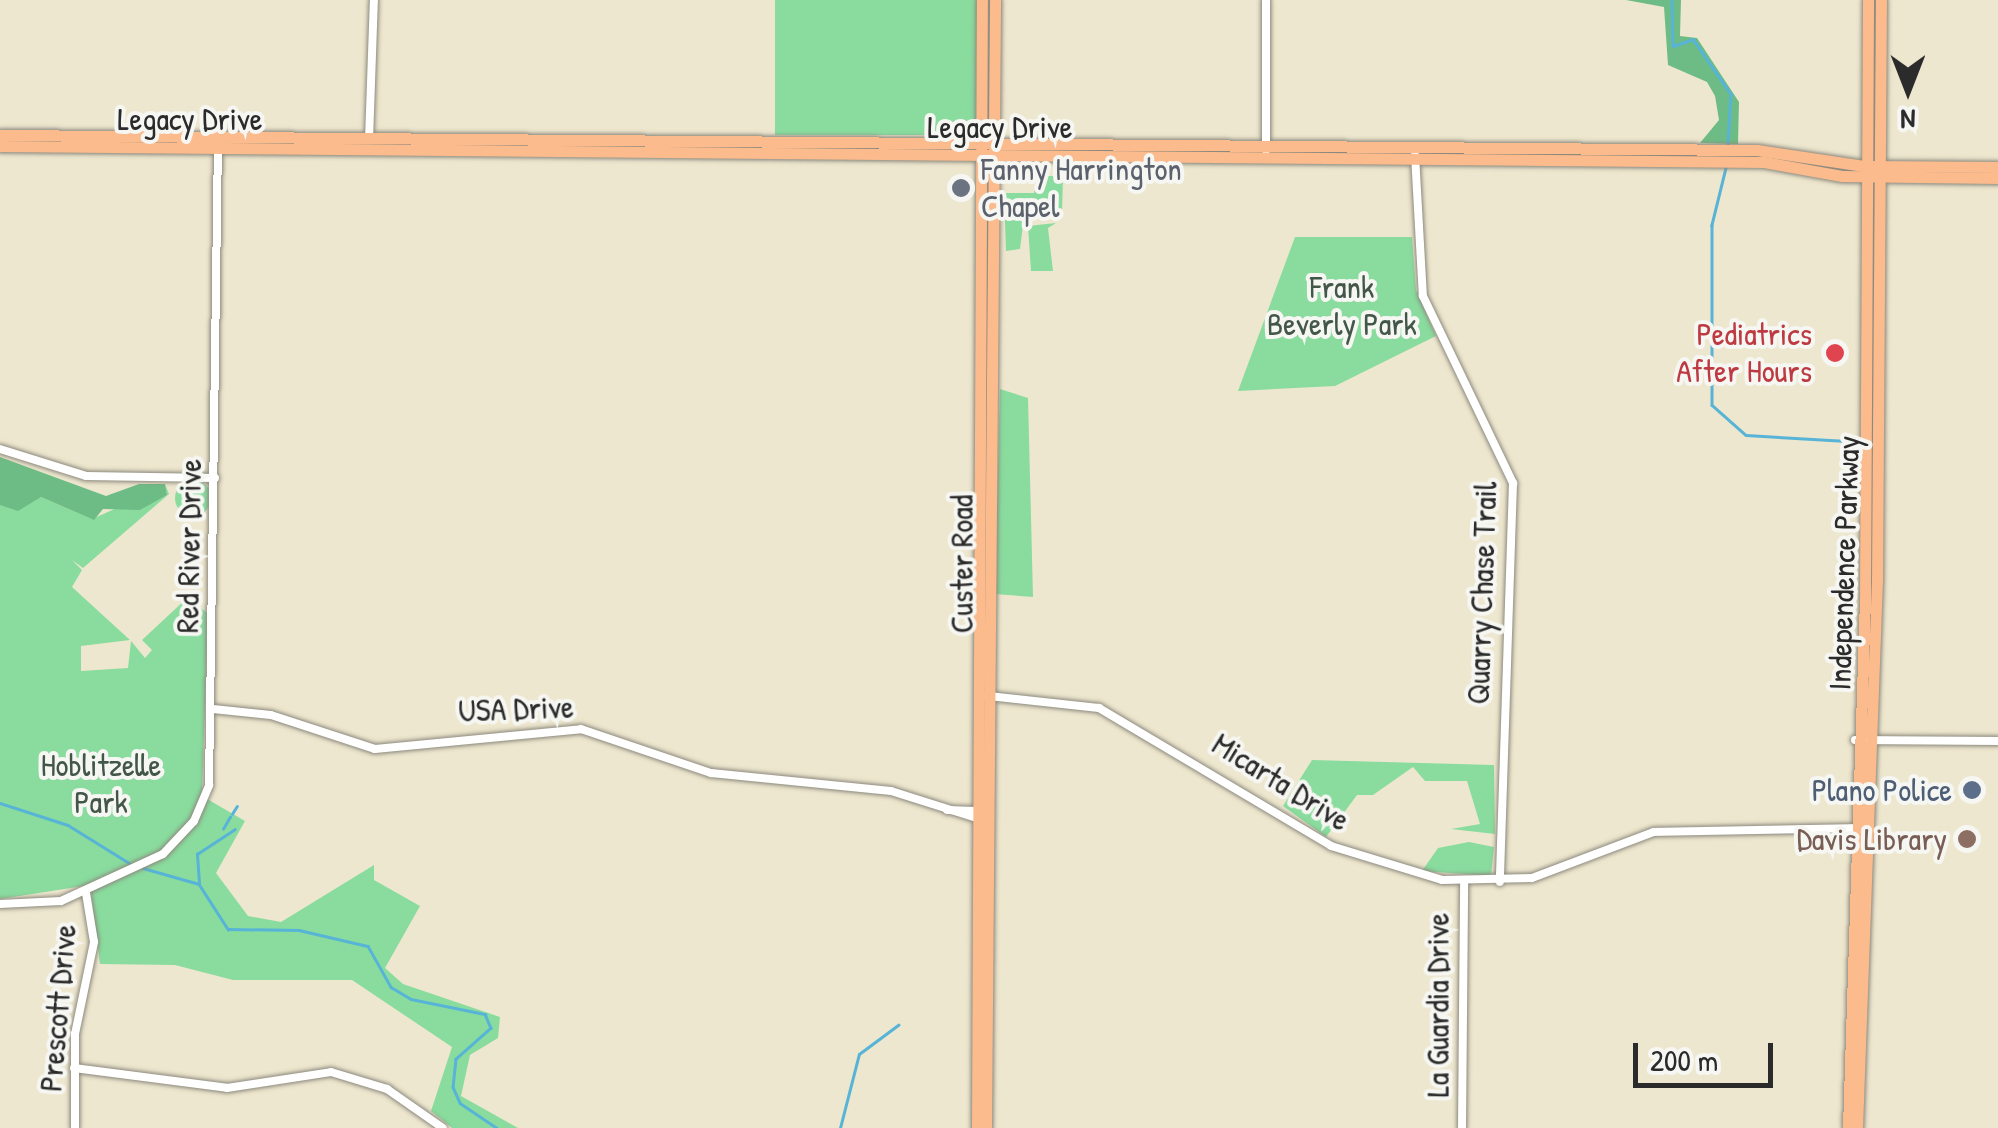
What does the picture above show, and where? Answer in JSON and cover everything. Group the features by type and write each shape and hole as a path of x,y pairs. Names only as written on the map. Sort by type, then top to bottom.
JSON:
{"main road":[{"name":"Custer Road","path":"982,0 989,62 991,257 986,570 986,1128"},
{"name":"Custer Road","path":"989,62 995,0"},
{"name":"Independence Parkway","path":"1857,1128 1860,741 1879,172 1868,0"},
{"name":"Independence Parkway","path":"1871,325 1864,172 1881,0"},
{"name":"Legacy Drive","path":"0,135 218,141 1788,159 1864,172 1998,167"},
{"name":"Legacy Drive","path":"0,146 218,141"},
{"path":"1944,178 1971,167"},
{"name":"Legacy Drive","path":"1879,172 1998,178"},
{"name":"Custer Road","path":"977,1128 985,815"},
{"name":"Independence Parkway","path":"1848,1128 1860,830"}],"street":[{"path":"369,142 374,0"},
{"path":"1266,0 1266,151"},
{"name":"Red River Drive","path":"0,904 86,893 160,856 204,800 213,709 218,141"},
{"name":"Quarry Chase Trail","path":"1415,153 1423,296 1513,483 1500,882"},
{"path":"0,450 86,476 215,478"},
{"name":"Micarta Drive","path":"986,696 1099,708 1331,846 1399,872 1464,882 1500,882 1654,832 1860,830"},
{"name":"USA Drive","path":"213,709 272,714 376,749 581,729 712,773 892,791 937,810 985,815"},
{"path":"1860,741 1998,741"},
{"name":"La Guardia Drive","path":"1462,1128 1464,882"},
{"name":"Prescott Drive","path":"75,1128 74,1068 94,942 86,893"},
{"path":"74,1068 227,1088 331,1072 387,1090 443,1128"}],"green space":[{"path":"775,0 977,0 977,135 775,135"},
{"path":"1626,0 1681,0 1680,36 1697,38 1739,102 1738,144 1700,143 1719,120 1715,96 1707,82 1668,65 1664,7"},
{"path":"1037,176 1063,176 1062,213 1024,217 1020,249 1006,251 1004,193 1034,193"},
{"path":"1056,223 1048,228 1053,271 1031,271 1028,226"},
{"name":"Frank Beverly Park","path":"1295,237 1412,237 1416,290 1436,336 1335,386 1238,391"},
{"path":"1000,389 1028,398 1033,597 995,594"},
{"path":"0,457 106,496 139,484 165,484 167,495 140,510 103,509 94,520 41,497 18,511 0,505"},
{"path":"193,480 206,485 211,498 206,511 193,516 180,511 175,498 180,485"},
{"name":"Hoblitzelle Park","path":"165,484 169,494 83,568 72,560 82,570 72,587 130,640 81,646 81,671 128,668 131,641 145,658 152,650 142,640 186,599 208,613 202,796 245,821 216,873 248,916 281,922 374,865 374,880 420,906 385,968 403,984 500,1017 498,1038 470,1055 461,1096 518,1128 452,1128 431,1111 452,1047 352,980 233,980 175,965 100,964 90,885 0,899 0,505 41,497 92,519 126,504 140,509 167,495"},
{"path":"1312,760 1494,765 1495,834 1451,829 1480,824 1467,781 1425,781 1413,767 1373,795 1357,795 1326,837 1283,806"},
{"path":"1469,842 1494,847 1491,876 1422,871 1438,848"}],"waterway":[{"path":"1672,0 1673,46 1693,39 1731,94 1728,143"},
{"path":"1726,168 1712,225 1712,405 1746,435 1847,441"},
{"path":"0,803 68,825 131,864"},
{"path":"232,814 237,806"},
{"path":"223,829 230,817"},
{"path":"199,883 197,854 235,829"},
{"path":"143,868 199,884 228,929 299,930 368,946 391,987 411,999 485,1014 491,1028 456,1059 453,1087 460,1103 497,1128"},
{"path":"840,1128 859,1054 898,1025"}],"place":[{"name":"Fanny Harrington Chapel","path":"961,188"},
{"name":"Pediatrics After Hours","path":"1835,353"},
{"name":"Plano Police","path":"1972,790"},
{"name":"Davis Library","path":"1967,839"}]}
